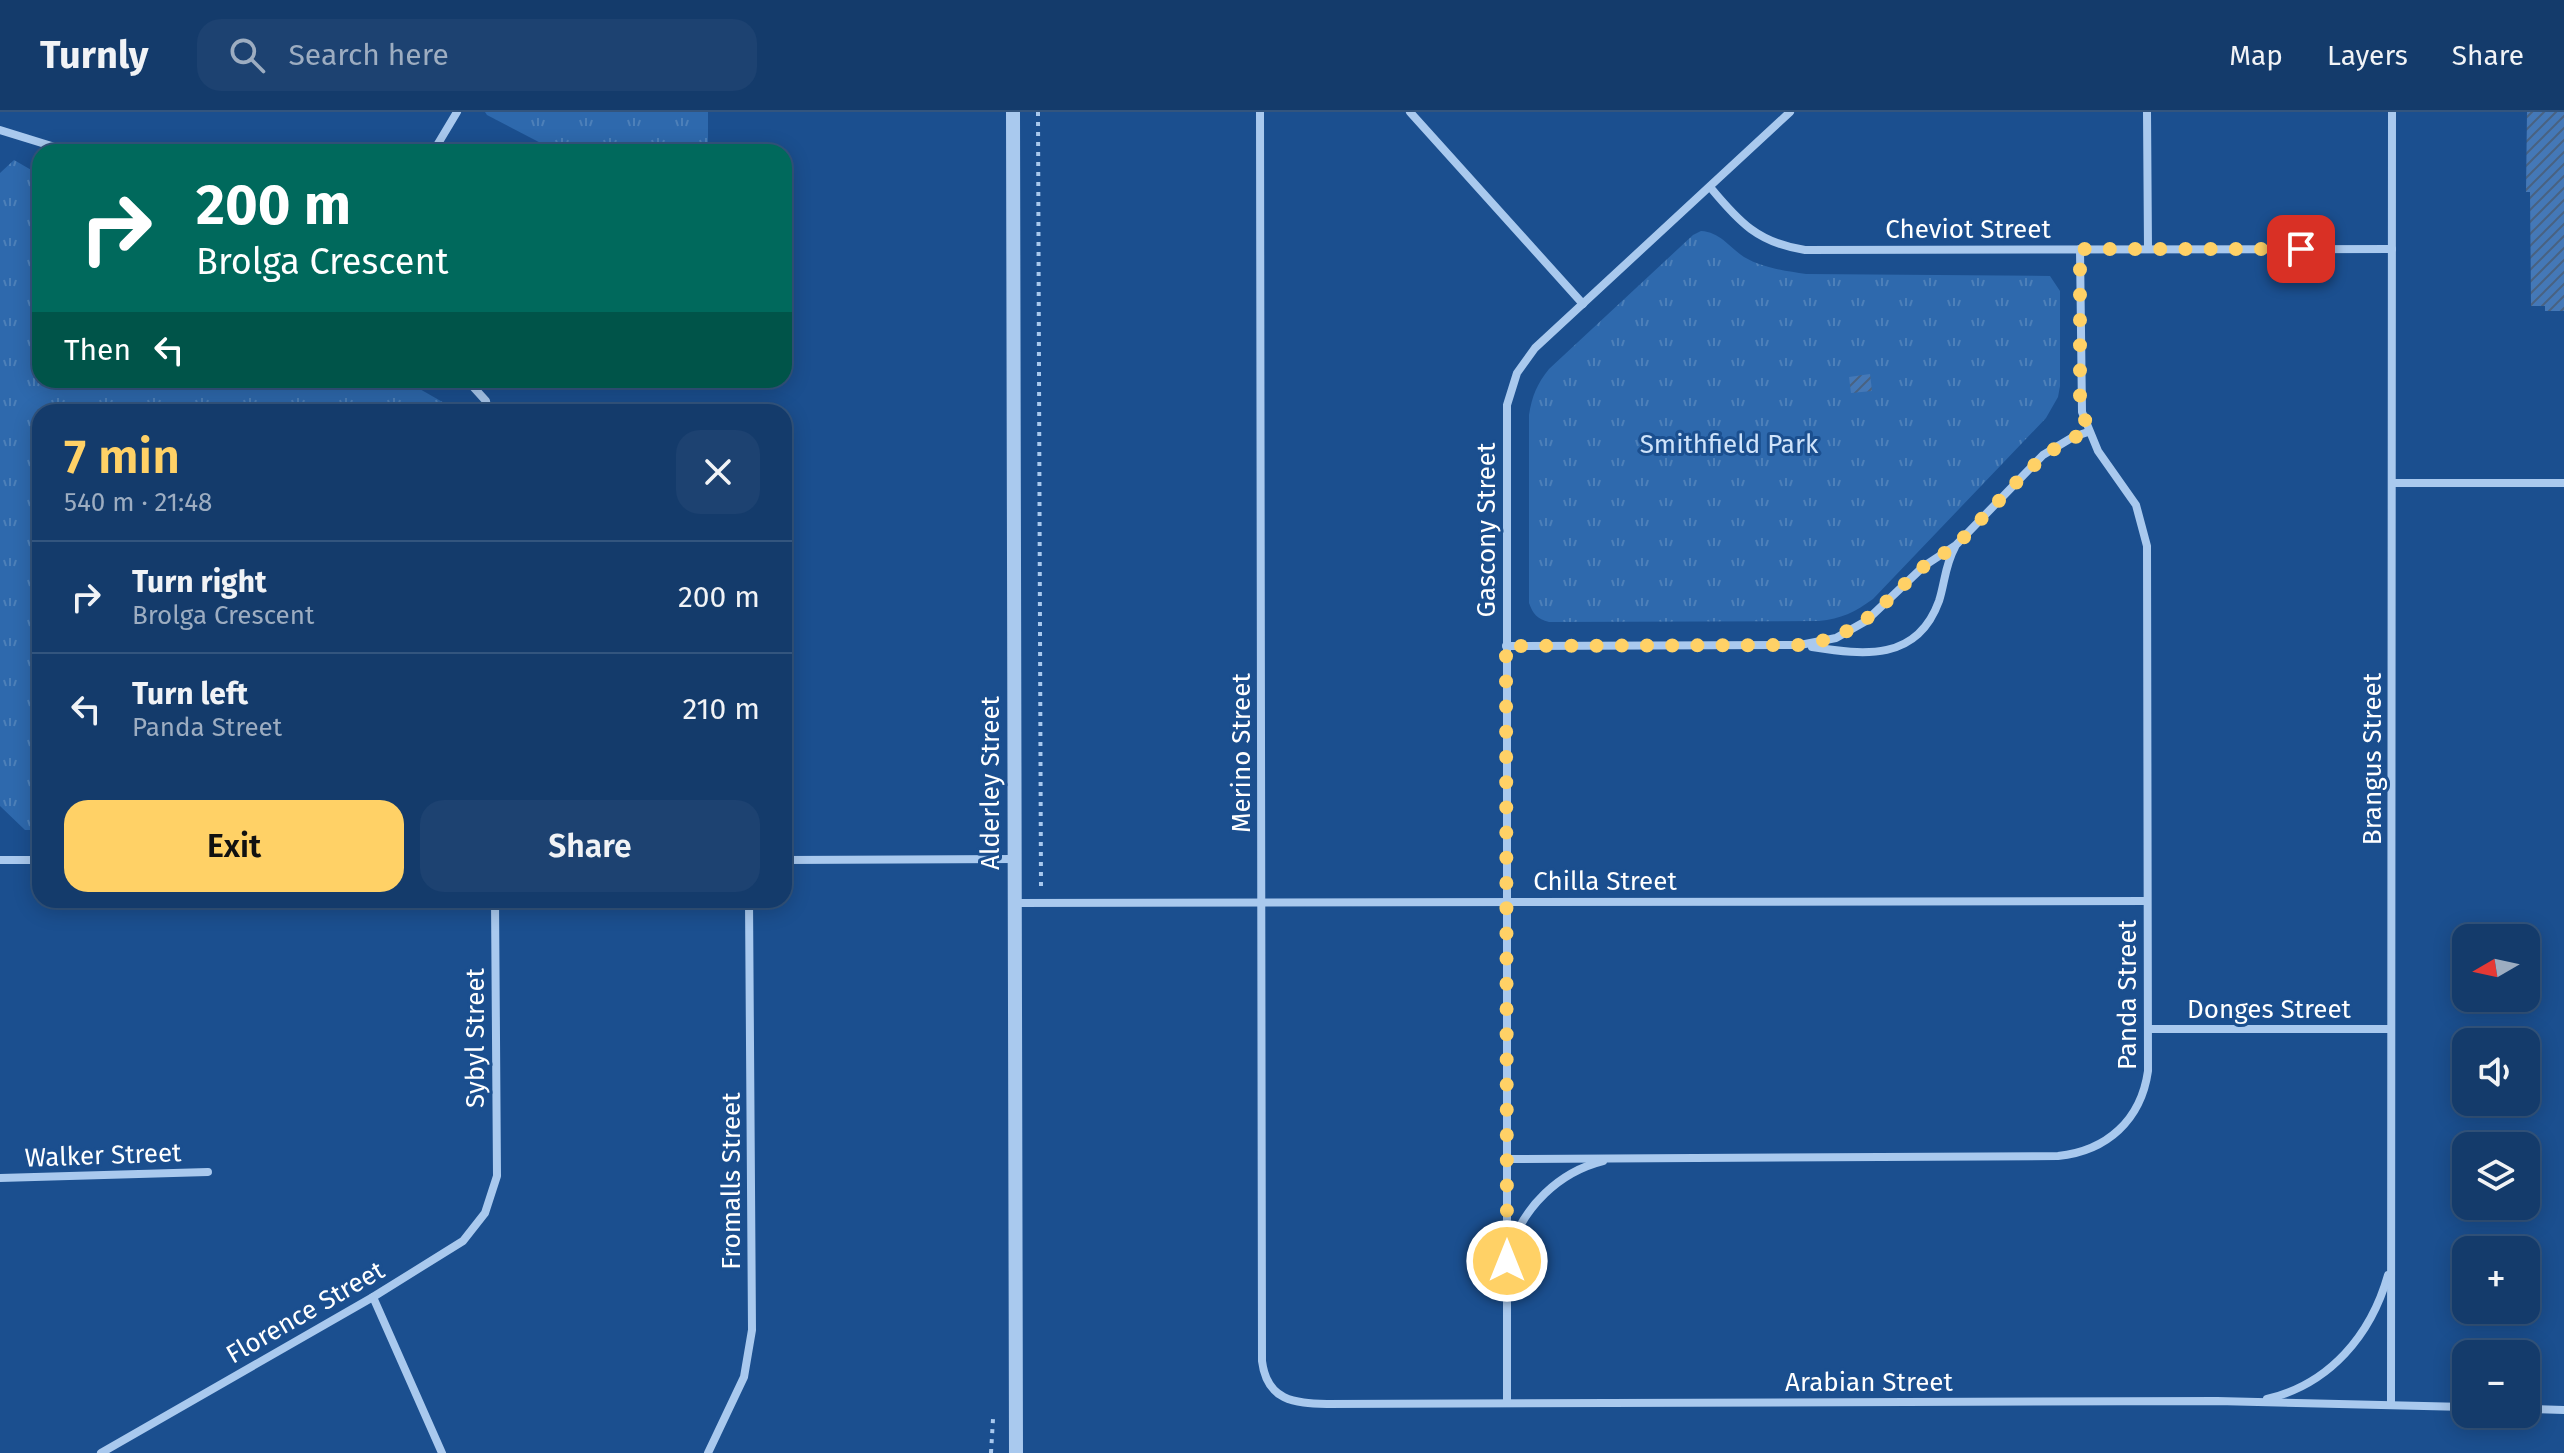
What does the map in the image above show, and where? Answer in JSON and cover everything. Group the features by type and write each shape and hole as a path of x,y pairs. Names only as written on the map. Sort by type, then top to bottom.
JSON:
{"street":[{"path":"438,144 457,112"},
{"name":"Alderley Street","path":"1013,112 1016,1453"},
{"name":"Merino Street","path":"1260,112 1262,1361 1266,1380 1275,1391"},
{"name":"Gascony Street","path":"1507,1403 1507,405 1511,388 1525,360 1790,112"},
{"path":"2147,112 2148,249"},
{"name":"Brangus Street","path":"2391,1405 2392,112"},
{"path":"1417,114 1583,304"},
{"path":"0,130 45,144"},
{"name":"Cheviot Street","path":"1710,187 1744,226 1771,242 1805,250 2392,249"},
{"name":"Panda Street","path":"1507,1159 2073,1155 2103,1144 2116,1135 2134,1113 2146,1085 2148,1029 2147,546 2136,505 2098,451 2088,432 2080,399 2080,249"},
{"path":"1800,645 1836,638 1866,621 1924,566 1956,545 2043,455 2088,432"},
{"path":"2392,483 2564,483"},
{"path":"1506,646 1800,645 1875,653 1902,645 1931,616 1942,591 1946,566 1956,545"},
{"path":"792,860 1014,859"},
{"path":"0,860 32,860"},
{"name":"Chilla Street","path":"1015,903 2147,901"},
{"name":"Sybyl Street","path":"495,908 497,1176"},
{"name":"Fromalls Street","path":"708,1453 744,1377 752,1330 749,908"},
{"name":"Donges Street","path":"2148,1029 2391,1029"},
{"path":"1507,1261 1522,1223 1547,1191 1579,1169 1615,1158"},
{"name":"Walker Street","path":"0,1178 208,1172"},
{"name":"Florence Street","path":"101,1453 373,1297 463,1241 485,1213 497,1176"},
{"path":"2255,1402 2299,1388 2319,1376 2352,1347 2374,1314 2385,1285 2391,1255"},
{"path":"373,1297 442,1453"},
{"name":"Arabian Street","path":"1275,1391 1286,1399 1304,1403 2255,1402 2452,1407"},
{"path":"2540,1409 2564,1410"}],"path":[{"path":"1038,112 1042,903"},
{"path":"991,1453 993,1419"}],"green space":[{"path":"485,112 708,112 708,144 543,144"},
{"path":"14,160 32,170 32,388 418,388 446,404 32,404 32,830 25,830 0,806 0,173"},
{"name":"Smithfield Park","path":"1701,231 1719,237 1744,257 1759,264 1806,274 2050,276 2060,291 2058,397 2046,418 1873,599 1848,614 1819,621 1545,621 1536,616 1529,603 1529,415 1536,390 1549,369 1693,235"}],"building":[{"path":"2527,112 2564,112 2564,311 2545,311 2545,306 2531,306 2530,192 2526,192"},
{"path":"1870,374 1872,391 1851,393 1849,377"}],"route":[{"path":"1507,1261 1506,646 1800,645 1836,638 1866,621 1924,566 1956,545 2043,455 2088,432 2080,399 2080,249 2301,249"}]}
